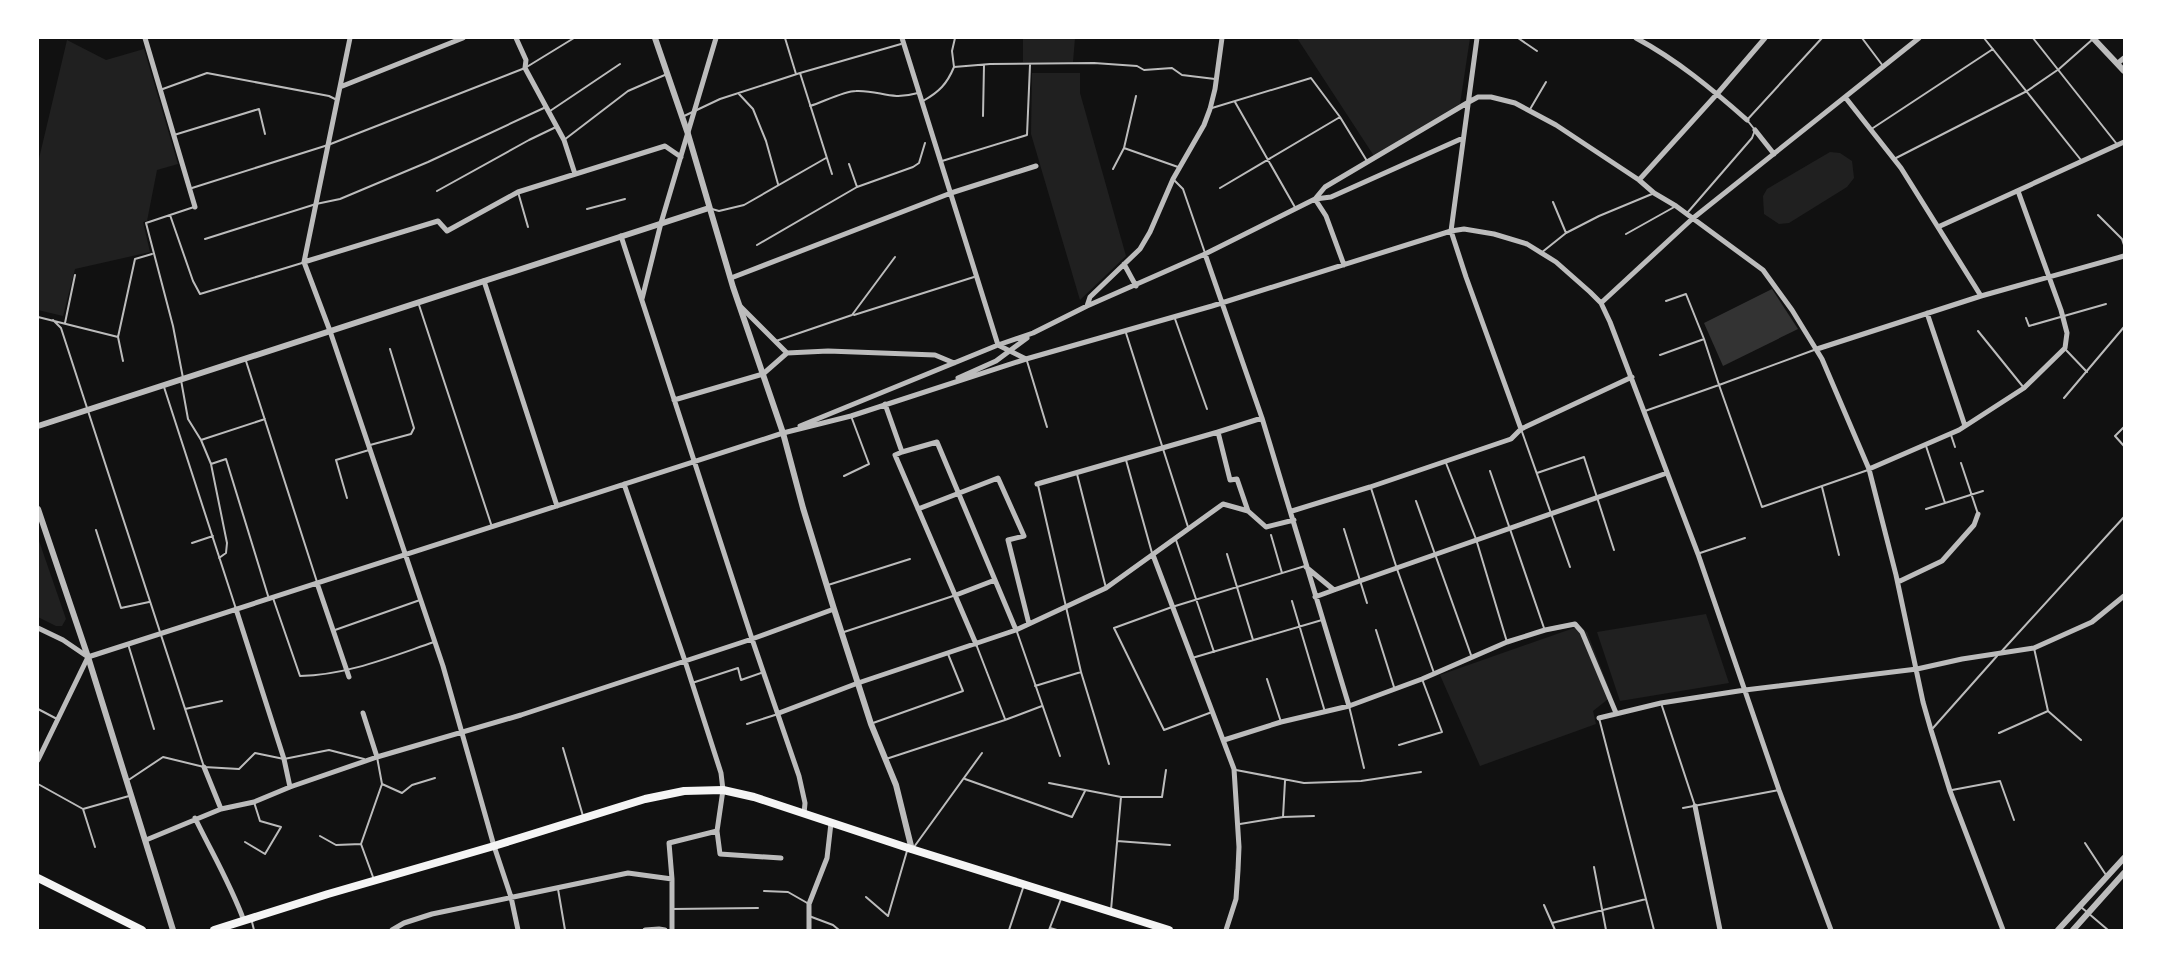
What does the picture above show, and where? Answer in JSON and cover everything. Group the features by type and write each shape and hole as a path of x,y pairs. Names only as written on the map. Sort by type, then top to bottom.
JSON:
{"main road":[{"path":"213,930 645,799 684,791 723,790 754,797 831,824 1062,896 1111,912 1141,926 1169,930"},
{"path":"38,878 142,930"}],"street":[{"path":"145,38 195,207"},
{"path":"350,38 304,262 330,331 435,642 511,897 518,930"},
{"path":"340,87 463,38"},
{"path":"516,38 526,60 525,68 564,140 575,174"},
{"path":"655,38 688,134 739,306 783,433 803,508 871,724 896,785 910,849"},
{"path":"642,301 661,223 716,38"},
{"path":"1087,306 1090,297 1140,249 1150,232 1173,179 1210,109 1222,38"},
{"path":"1477,38 1451,231 1521,429"},
{"path":"1636,38 1646,40 1667,55 1748,120"},
{"path":"1639,180 1718,94 1765,38"},
{"path":"1601,303 1692,219 1918,38"},
{"path":"2093,38 2124,71"},
{"path":"903,40 998,345 1026,358"},
{"path":"2118,63 2124,58"},
{"path":"1315,199 1325,187 1467,103 1478,97 1491,97 1515,103 1556,125 1639,180 1763,270 1817,349 1869,469 1898,582 1931,730 1950,791 2003,930"},
{"path":"1845,97 1893,159 1981,296"},
{"path":"1755,130 1774,154"},
{"path":"783,433 998,345 1034,333 1087,306 1205,254 1315,199 1331,197 1463,138"},
{"path":"1938,227 2124,142"},
{"path":"304,262 438,221 447,231 518,192 665,146 681,157"},
{"path":"731,278 951,193 1036,166"},
{"path":"1869,469 1965,426 2024,388 2065,348 2067,333 2050,277 2018,191"},
{"path":"1315,199 1326,216 1344,265"},
{"path":"38,426 709,208"},
{"path":"38,759 88,657 783,433 851,416 1026,358 1223,303 1451,231 1464,229 1494,234 1527,244 1556,262 1601,303 1632,377 1698,554 1779,790 1831,930"},
{"path":"621,236 752,639 800,776 805,803 804,814"},
{"path":"1205,254 1292,511 1305,566 1349,706"},
{"path":"1817,349 1981,296 2124,256"},
{"path":"1124,264 1136,286"},
{"path":"484,281 557,506"},
{"path":"739,306 787,353"},
{"path":"1927,313 1965,426"},
{"path":"948,384 969,371 996,361 1034,333"},
{"path":"674,400 763,374 787,353 828,351 935,355 954,363"},
{"path":"1292,511 1511,439 1521,429 1632,377"},
{"path":"885,404 902,452"},
{"path":"1037,484 1163,449 1262,418"},
{"path":"1218,432 1230,480 1238,479 1248,511"},
{"path":"976,644 895,456 902,452 937,442 1016,630"},
{"path":"1315,597 1667,473"},
{"path":"918,509 998,478 1024,536 1008,540 1029,624"},
{"path":"624,484 685,660 721,773 723,790 717,831 720,854 781,858"},
{"path":"779,713 858,683 1016,630 1106,588 1176,540 1223,504 1248,511 1266,527 1294,519"},
{"path":"38,509 88,657 173,930"},
{"path":"1898,582 1942,561 1974,525 1978,514"},
{"path":"1153,555 1234,769 1239,847 1236,899 1226,930"},
{"path":"1305,566 1334,590"},
{"path":"956,595 995,580"},
{"path":"317,583 349,677"},
{"path":"1599,718 1661,703 1745,690 1917,669 1962,659 2034,648 2092,622 2124,596"},
{"path":"236,609 284,759 290,787"},
{"path":"146,840 221,809 254,802 377,757 521,715 752,639 834,609"},
{"path":"1224,740 1281,722 1349,706 1422,679 1507,642 1545,630 1575,624 1582,632 1616,713"},
{"path":"38,628 63,640 88,657"},
{"path":"363,713 377,757"},
{"path":"204,767 221,809"},
{"path":"1695,806 1720,930"},
{"path":"195,818 216,864 232,887 248,919"},
{"path":"809,930 809,904 827,858 831,824"},
{"path":"672,930 669,843 717,831"},
{"path":"2058,930 2124,858"},
{"path":"392,930 404,923 432,914 628,873 672,879"},
{"path":"2073,930 2124,873"},
{"path":"404,923 406,930"},
{"path":"645,930 665,930"}],"lane":[{"path":"189,189 328,145 525,68 574,38"},
{"path":"748,38 753,38"},
{"path":"785,38 796,74"},
{"path":"923,101 940,92 949,80 954,67 952,51 955,38"},
{"path":"1518,38 1537,51"},
{"path":"1686,214 1752,138 1755,130 1748,120 1822,38"},
{"path":"1862,38 1883,66"},
{"path":"1984,38 2083,162"},
{"path":"2033,38 2118,145"},
{"path":"1893,159 2028,91 2059,69 2093,38"},
{"path":"682,117 720,99 903,40"},
{"path":"1870,130 1993,50"},
{"path":"206,239 316,204 340,199 406,172 548,109 620,64"},
{"path":"954,67 1030,64 1126,65 1137,66 1144,70 1172,68 1182,75 1215,79"},
{"path":"942,161 1027,135 1030,64"},
{"path":"983,116 984,65"},
{"path":"160,90 207,73 329,96 337,100"},
{"path":"800,73 832,174"},
{"path":"564,140 628,91 667,74"},
{"path":"1210,109 1311,78 1340,117 1369,163"},
{"path":"1529,111 1546,82"},
{"path":"810,106 855,91 903,97 921,92"},
{"path":"739,94 753,109 766,141 778,184"},
{"path":"1113,169 1124,148 1136,96"},
{"path":"1235,101 1296,209"},
{"path":"174,135 259,110 265,134"},
{"path":"1220,188 1340,117"},
{"path":"437,191 557,127"},
{"path":"757,245 857,187 913,167 919,163 925,143"},
{"path":"1124,148 1180,168"},
{"path":"709,208 719,211 744,205 826,158"},
{"path":"849,164 857,187"},
{"path":"1173,179 1183,189 1205,254"},
{"path":"518,192 528,227"},
{"path":"1541,253 1566,233 1599,216 1654,193"},
{"path":"587,209 625,199"},
{"path":"1553,202 1566,233"},
{"path":"195,207 146,223 173,326 188,420 201,440 211,464 227,543 226,553 219,558"},
{"path":"1626,234 1676,207"},
{"path":"170,215 193,281 200,294 304,262"},
{"path":"2098,215 2122,239 2124,245"},
{"path":"123,361 118,337 135,259 153,254"},
{"path":"852,315 895,256"},
{"path":"65,323 75,274"},
{"path":"774,341 977,276"},
{"path":"1666,301 1686,294 1704,339 1762,507 1869,469"},
{"path":"418,302 492,527"},
{"path":"2026,318 2029,326 2106,304"},
{"path":"1174,316 1207,410"},
{"path":"38,317 118,337"},
{"path":"53,320 61,328 204,767"},
{"path":"2064,398 2124,327"},
{"path":"1125,330 1188,530"},
{"path":"1978,331 2024,388"},
{"path":"1660,355 1704,339"},
{"path":"2065,348 2087,372"},
{"path":"348,498 336,460 411,434 414,428 390,349"},
{"path":"1645,411 1817,349"},
{"path":"246,358 317,583"},
{"path":"1026,358 1047,427"},
{"path":"163,385 236,609"},
{"path":"844,476 869,464 851,416"},
{"path":"201,440 265,419"},
{"path":"2124,427 2115,436 2124,446"},
{"path":"1521,429 1570,567"},
{"path":"1951,434 1955,447"},
{"path":"1926,444 1945,503"},
{"path":"1537,473 1584,457 1595,498 1614,550"},
{"path":"211,464 226,459 271,598 300,676 325,675 347,670 435,642"},
{"path":"1126,459 1153,555"},
{"path":"1446,462 1476,539 1507,642"},
{"path":"1961,463 1978,514"},
{"path":"1490,471 1545,630"},
{"path":"1077,473 1106,588"},
{"path":"1037,484 1081,672 1109,764"},
{"path":"1370,487 1434,673"},
{"path":"1822,487 1839,555"},
{"path":"1926,509 1983,491"},
{"path":"1416,501 1472,657"},
{"path":"1931,730 2124,517"},
{"path":"1344,529 1367,603"},
{"path":"96,530 121,608 149,602"},
{"path":"1271,535 1282,573"},
{"path":"192,543 213,536"},
{"path":"1698,554 1745,538"},
{"path":"1176,540 1214,652"},
{"path":"1227,554 1253,640"},
{"path":"828,585 910,559"},
{"path":"1213,711 1164,729 1114,628 1196,599 1305,566"},
{"path":"843,632 956,595"},
{"path":"333,631 420,600"},
{"path":"1292,601 1325,712"},
{"path":"1192,658 1322,620"},
{"path":"1016,630 1060,756"},
{"path":"1376,630 1395,688"},
{"path":"128,644 154,729"},
{"path":"976,644 1005,720"},
{"path":"2034,648 2048,711 2081,740"},
{"path":"871,724 963,691 948,654"},
{"path":"692,683 738,668 741,680 764,672"},
{"path":"1035,686 1081,672"},
{"path":"1267,679 1281,722"},
{"path":"1399,745 1442,732 1422,679"},
{"path":"185,709 222,701"},
{"path":"1661,703 1695,806"},
{"path":"886,760 1042,706"},
{"path":"1349,706 1364,768"},
{"path":"38,709 57,719"},
{"path":"2000,734 2048,711"},
{"path":"747,724 779,713"},
{"path":"1599,718 1654,930"},
{"path":"563,748 583,818"},
{"path":"127,781 163,757 204,767 239,769 255,753 284,759 329,750 368,760"},
{"path":"866,897 888,916 910,849 982,753"},
{"path":"374,880 361,844 382,784 377,757"},
{"path":"1234,769 1305,783 1361,781 1421,772"},
{"path":"1049,783 1121,797 1162,797 1166,770"},
{"path":"382,784 402,793 412,785 435,778"},
{"path":"965,778 1072,817 1085,790"},
{"path":"1283,817 1285,779"},
{"path":"1950,791 2000,781 2014,820"},
{"path":"38,784 83,809 131,796"},
{"path":"1683,808 1779,790"},
{"path":"1111,912 1121,797"},
{"path":"245,842 265,854 281,827 260,821 254,802"},
{"path":"83,809 94,848"},
{"path":"1237,824 1283,817 1314,816"},
{"path":"320,836 336,845 361,844"},
{"path":"1117,841 1170,845"},
{"path":"2085,843 2108,877"},
{"path":"1594,867 1606,930"},
{"path":"1009,930 1024,886"},
{"path":"558,887 565,930"},
{"path":"764,891 788,892 809,904"},
{"path":"1057,930 1050,929 1062,896"},
{"path":"1552,923 1646,899"},
{"path":"1544,905 1555,930"},
{"path":"2081,907 2108,930"},
{"path":"672,909 758,908"},
{"path":"809,916 833,925 838,930"},
{"path":"248,919 254,930"}],"shaded area":[{"path":"1023,38 1075,38 1073,62 1023,62"},
{"path":"1297,38 1470,38 1460,104 1374,156"},
{"path":"67,40 106,60 144,49 178,164 157,170 147,221 143,222 150,252 75,269 63,316 38,310 38,163"},
{"path":"1032,73 1080,73 1080,93 1126,256 1080,300 1031,134"},
{"path":"1830,152 1840,153 1852,161 1854,178 1847,187 1789,223 1779,224 1764,214 1763,196 1767,189"},
{"path":"1772,289 1798,329 1723,366 1704,323"},
{"path":"38,538 66,619 62,626 56,626 38,617"},
{"path":"1706,614 1729,683 1620,701 1597,632"},
{"path":"1574,628 1587,632 1612,696 1593,711 1596,724 1480,766 1440,675"}]}
